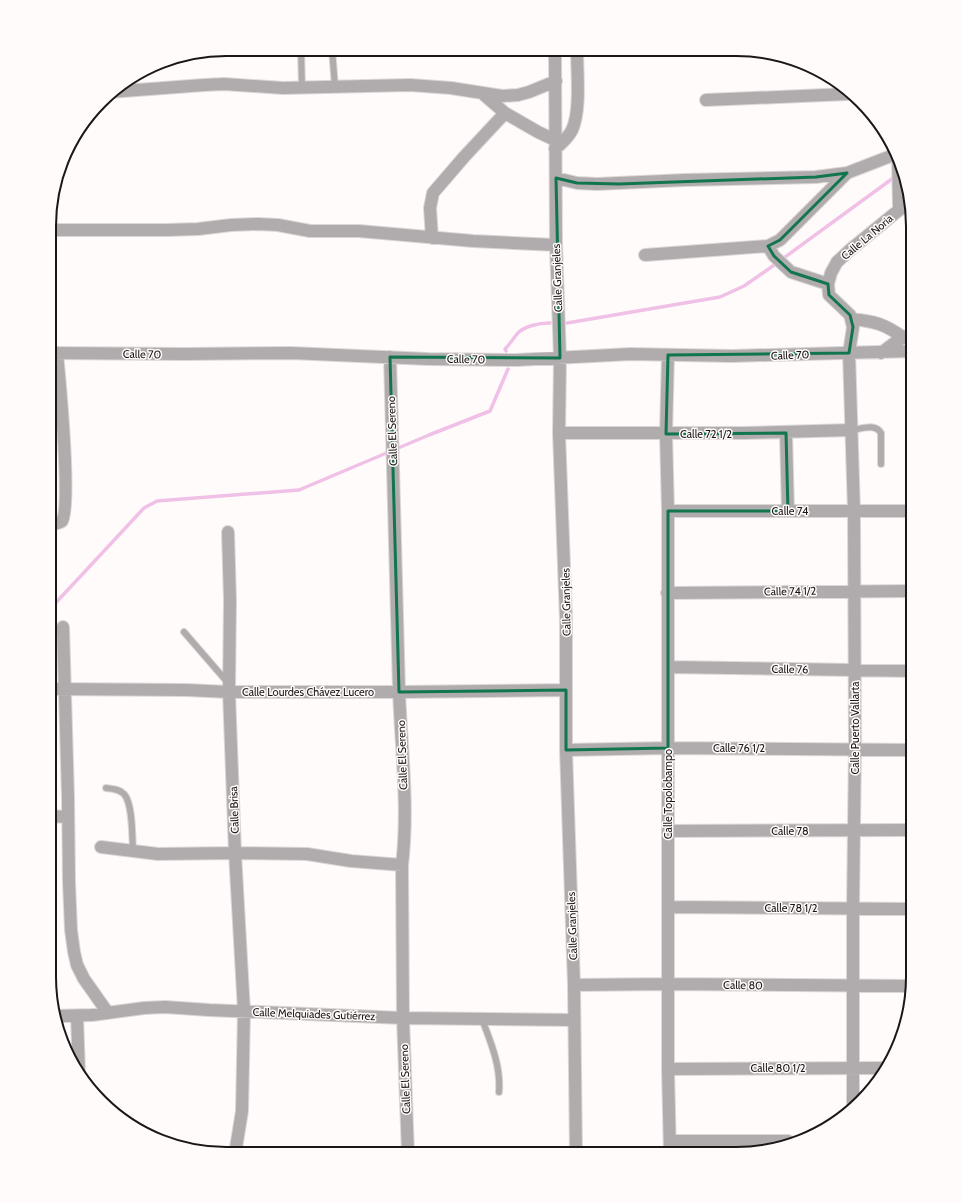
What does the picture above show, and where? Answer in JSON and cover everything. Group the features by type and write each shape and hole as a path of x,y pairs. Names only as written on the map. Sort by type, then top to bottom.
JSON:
{"street":[{"name":"Calle Granjeles","path":"555,56 556,245 560,358 559,433 566,619 566,750 574,986 576,1147"},
{"path":"483,94 505,113 538,132 556,145 571,132 575,122 577,107 577,56"},
{"path":"123,91 224,84 283,88 410,85 429,86 502,96 518,95 529,92 556,81"},
{"path":"706,100 843,94"},
{"path":"432,238 430,208 433,193 459,162 505,113"},
{"path":"556,178 577,183 619,184 684,180 816,177 832,176 892,159"},
{"path":"771,251 780,240 848,172"},
{"name":"Calle La Noria","path":"828,284 831,273 837,262 900,210 898,175"},
{"path":"900,210 905,205"},
{"path":"56,230 167,230 258,224 278,225 310,231 359,231 432,238 556,245"},
{"path":"645,255 771,251 791,272 828,284 829,295 850,315 853,327 849,353"},
{"path":"851,319 869,321 884,325 906,334"},
{"name":"Calle 70","path":"881,352 906,336"},
{"name":"Calle 70","path":"56,353 291,353 517,360 631,354 732,356 906,351"},
{"name":"Calle Puerto Vallarta","path":"849,353 854,511 855,670 853,1100"},
{"name":"Calle Topolobampo","path":"668,355 666,434 668,511 668,1069 670,1147"},
{"name":"Calle El Sereno","path":"390,357 399,692 404,777 404,850 402,865 403,1018 408,1147"},
{"path":"56,375 63,425 65,509 63,519 56,523"},
{"name":"Calle 72 1/2","path":"559,433 786,433 852,430"},
{"path":"786,433 788,511"},
{"name":"Calle 74","path":"668,511 906,511"},
{"name":"Calle Brisa","path":"228,532 230,600 229,688 235,853 244,1011 243,1089 241,1117 236,1147"},
{"name":"Calle 74 1/2","path":"667,592 906,590"},
{"path":"63,627 71,930 77,965 84,979 108,1012"},
{"name":"Calle 76","path":"668,667 906,671"},
{"name":"Calle Lourdes Chávez Lucero","path":"56,690 187,690 229,688 399,692 566,690"},
{"name":"Calle 76 1/2","path":"566,750 668,748 906,750"},
{"path":"56,817 68,818"},
{"name":"Calle 78","path":"668,831 906,830"},
{"path":"101,846 158,854 307,854 351,861 402,865"},
{"name":"Calle 78 1/2","path":"668,908 906,909"},
{"name":"Calle 80","path":"574,986 668,984 906,986"},
{"name":"Calle Melquiades Gutiérrez","path":"61,1016 77,1016 165,1007 403,1018 574,1020"},
{"path":"77,1016 79,1061"},
{"name":"Calle 80 1/2","path":"668,1069 879,1068"},
{"path":"670,1141 780,1141"}],"lane":[{"path":"300,56 302,88"},
{"path":"333,56 335,87"},
{"path":"852,430 874,427 878,428 881,433 881,464"},
{"path":"184,632 229,688"},
{"path":"106,788 116,789 123,793 126,797 129,806 133,850"},
{"path":"482,1019 497,1062 500,1078 499,1092"}],"highlighted area":[{"path":"847,173 780,240 768,246 774,256 791,272 828,284 829,295 850,315 853,327 849,353 668,355 666,434 786,433 788,511 668,511 668,748 566,750 566,690 399,692 390,357 560,358 556,178 577,183 619,184 816,177"}],"waterway":[{"path":"567,323 720,297 744,286 896,176"},
{"path":"506,351 505,349 520,331 537,324 550,323"},
{"path":"56,603 144,508 157,501 299,490 490,411 508,369"}]}
